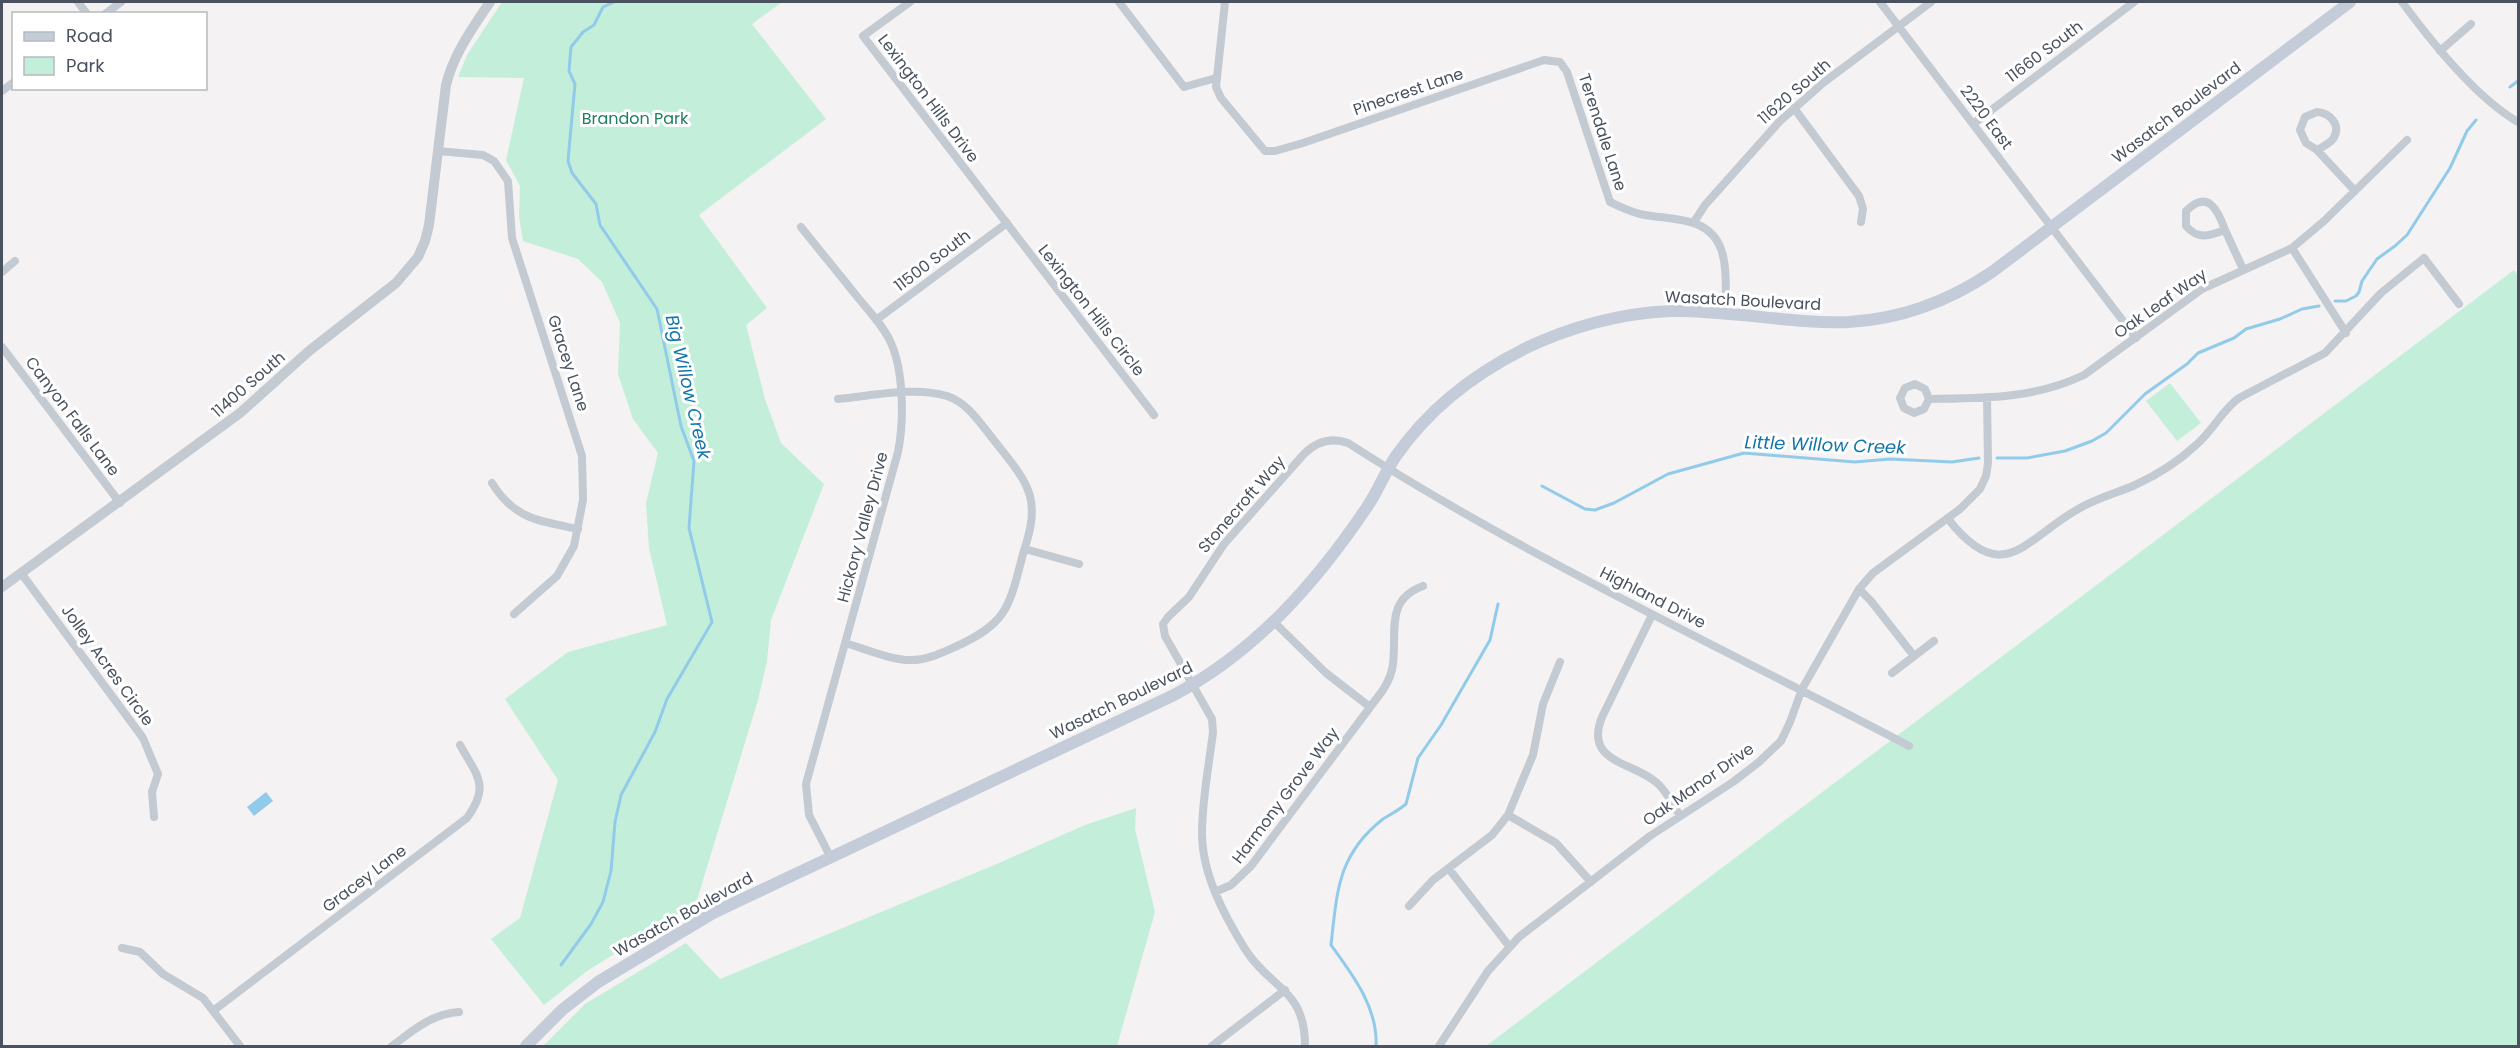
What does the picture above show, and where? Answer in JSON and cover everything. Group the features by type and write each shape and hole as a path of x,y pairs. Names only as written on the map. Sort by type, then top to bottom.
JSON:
{"main road":[{"name":"Wasatch Boulevard","path":"526,1047 572,1001 615,971 721,908 1194,685 1238,655 1275,623 1348,532 1368,506 1388,468 1408,440 1442,405 1481,374 1526,348 1583,326 1670,311 1848,322 1904,314 1952,296 1976,283 2052,227 2350,2"}],"street":[{"path":"108,12 121,2"},
{"name":"11400 South","path":"2,587 240,413 309,351 408,270 425,242 450,69 465,39 490,2"},
{"name":"Lexington Hills Drive","path":"910,2 863,36 1006,223"},
{"path":"1119,2 1184,87 1216,78 1225,2"},
{"name":"2220 East","path":"1880,2 2136,338"},
{"name":"11620 South","path":"1694,222 1712,196 1764,137 1794,108 1822,83 1931,2"},
{"name":"11660 South","path":"1973,124 2134,2"},
{"path":"2402,2 2440,51 2497,107 2518,122"},
{"path":"2440,51 2471,24"},
{"name":"Pinecrest Lane","path":"1216,78 1216,87 1221,98 1265,151 1275,152 1544,60 1560,62"},
{"name":"Terendale Lane","path":"1560,62 1567,72 1610,202 1643,215 1694,222"},
{"path":"1794,108 1859,196 1863,209 1861,222"},
{"path":"2317,150 2334,138 2336,130 2331,116 2317,112 2305,117 2300,130 2306,142 2317,150 2355,191"},
{"name":"Oak Leaf Way","path":"1929,399 1987,398 2028,394 2063,385 2084,375 2202,289 2292,248 2407,140"},
{"name":"Gracey Lane","path":"438,151 483,155 494,161 508,181 512,238 578,437 582,456 583,500 573,546 557,576 514,614"},
{"path":"2225,230 2198,236 2186,226 2186,211 2199,202 2207,202 2215,207 2243,269"},
{"path":"1694,222 1714,237 1721,248 1726,314"},
{"name":"11500 South","path":"876,320 1006,223"},
{"name":"Lexington Hills Circle","path":"1006,223 1154,415"},
{"name":"Hickory Valley Drive","path":"801,227 891,342 900,393 901,436 898,452 806,784 810,815 830,856"},
{"path":"2292,248 2346,333"},
{"path":"1947,519 1970,544 1983,551 1998,555 2015,552 2081,507 2135,485 2173,463 2197,445 2229,405 2251,390 2325,353 2381,293 2424,258 2459,304"},
{"path":"2,272 15,261"},
{"name":"Canyon Falls Lane","path":"2,347 120,502"},
{"path":"838,399 900,393 934,393 962,404 1017,471 1030,495 1032,522 1006,609 999,620 976,637 938,654 911,660 845,643"},
{"name":"Oak Manor Drive","path":"1439,1047 1488,971 1509,946 1650,836 1733,782 1759,762 1780,741 1790,722 1802,689 1859,590 1880,568 1947,519 1971,500 1980,489 1986,476 1988,453 1987,398"},
{"name":"Stonecroft Way","path":"1194,685 1165,636 1163,624 1189,597 1224,544 1304,454 1319,443 1339,440 1348,443 1388,468"},
{"name":"Highland Drive","path":"1388,468 1456,511 1652,615 1802,689 1909,746"},
{"path":"492,483 500,497 512,509 534,518 578,529"},
{"path":"1025,549 1079,564"},
{"name":"Jolley Acres Circle","path":"21,573 143,738 158,774 152,792 154,817"},
{"name":"Harmony Grove Way","path":"1215,892 1231,885 1251,866 1383,690 1393,666 1397,606 1403,596 1423,586"},
{"path":"1859,590 1871,601 1914,657"},
{"path":"1652,615 1602,717 1597,735 1599,745 1609,757 1658,784 1680,816"},
{"path":"1275,623 1326,673 1370,707"},
{"path":"1892,673 1934,640"},
{"path":"1409,906 1433,880 1492,835 1508,815 1533,755 1543,704 1560,662"},
{"path":"1194,685 1210,712 1213,725 1202,834 1205,858 1215,892 1246,951 1263,971 1285,990 1302,1016 1305,1047"},
{"name":"Gracey Lane","path":"213,1011 467,818 478,803 480,783 460,745"},
{"path":"1508,815 1556,843 1591,882"},
{"path":"1449,868 1509,946"},
{"path":"122,948 140,952 163,974 203,998 240,1047"},
{"path":"1212,1047 1285,990"},
{"path":"392,1047 429,1019 445,1013 459,1012"}],"green space":[{"name":"Brandon Park","path":"502,2 782,2 752,24 826,119 699,215 767,308 746,325 765,399 781,443 824,484 771,620 767,661 758,700 696,903 587,971 544,1005 491,939 520,918 558,780 505,699 568,652 667,625 649,548 646,503 658,453 633,419 618,374 620,323 602,282 578,259 523,241 519,216 520,186 506,160 524,78 458,77 467,55"},
{"path":"2514,270 2518,276 2518,1046 1486,1046"},
{"path":"2170,383 2201,423 2177,441 2146,401"},
{"path":"1136,808 1135,829 1155,912 1117,1046 543,1046 585,1004 686,943 720,979 1085,825"}],"water":[{"path":"266,792 273,801 254,816 247,807"}],"waterway":[{"name":"Big Willow Creek","path":"561,965 591,924 603,902 611,871 615,822 621,795 655,732 667,699 712,622 689,528 694,461 681,426 657,309 600,225 596,204 572,173 568,161 575,84 569,71 571,47 583,32 594,25 603,7 614,2"},
{"name":"Little Willow Creek","path":"2510,87 2518,81"},
{"name":"Little Willow Creek","path":"2335,301 2346,301 2356,296 2362,281 2377,259 2407,235 2450,168 2467,131 2476,120"},
{"name":"Little Willow Creek","path":"1997,458 2027,458 2065,451 2092,441 2106,433 2145,394 2187,364 2198,353 2234,338 2246,329 2280,319 2302,309 2319,306"},
{"name":"Little Willow Creek","path":"1542,486 1585,509 1595,510 1614,503 1668,474 1744,453 1855,462 1890,459 1952,462 1979,458"},
{"name":"Little Willow Creek","path":"1376,1046 1376,1032 1368,1005 1355,980 1331,945 1335,908 1342,876 1356,847 1368,833 1383,819 1406,804 1418,758 1441,725 1490,640 1498,604"}]}
